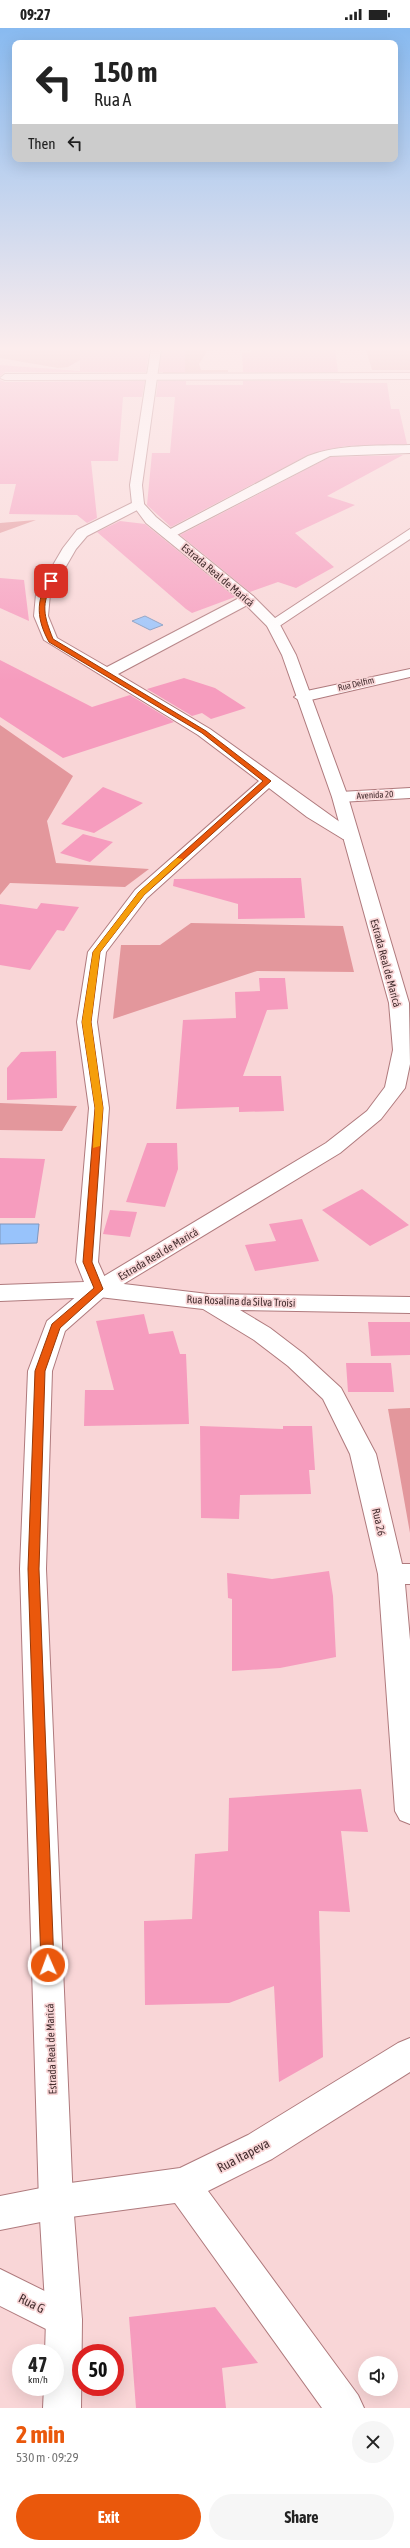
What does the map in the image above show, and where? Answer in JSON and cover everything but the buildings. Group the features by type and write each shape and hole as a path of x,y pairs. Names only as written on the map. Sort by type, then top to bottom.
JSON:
{"street":[{"path":"139,460 136,485 138,504 82,533 70,548 43,594 41,616 51,640 204,732 313,813 349,835"},
{"path":"168,534 310,460"},
{"name":"Estrada Real de Maricá","path":"62,2408 64,2320 56,2202 33,1569 40,1371 55,1327 99,1289 333,1148 374,1115 396,1088 403,1050 398,1003 349,835 340,797 302,697 289,655 273,624 248,599 151,520 138,504"},
{"path":"273,624 410,533"},
{"path":"106,674 248,599"},
{"name":"Rua Delfim","path":"302,697 410,673"},
{"path":"99,1289 87,1262 99,1108 86,1022 96,952 141,894 268,781"},
{"name":"Avenida 20","path":"340,797 410,793"},
{"name":"Rua Rosalina da Silva Troisi","path":"0,1293 99,1289 208,1302 410,1305"},
{"name":"Rua 26","path":"208,1302 262,1334 296,1360 332,1394 363,1454 400,1574 410,1811"},
{"name":"Rua Itapeva","path":"56,2202 183,2185 260,2147 410,2054"},
{"path":"183,2185 345,2408"},
{"path":"0,2213 56,2202"},
{"name":"Rua G","path":"0,2287 64,2320"}],"shaded area":[{"path":"36,520 0,533 0,523"},
{"path":"0,725 73,776 47,821 56,863 149,869 125,887 10,883 0,895"},
{"path":"191,923 343,926 354,972 257,971 113,1019 121,945 160,945"},
{"path":"0,1103 77,1106 62,1131 0,1130"},
{"path":"410,1408 410,1533 388,1409"}],"water":[{"path":"145,616 163,625 150,630 132,621"},
{"path":"0,1224 39,1224 37,1243 0,1244"}],"slow traffic":[{"path":"96,1146 99,1108 86,1022 96,952 141,894 180,859"}],"route":[{"path":"48,1965 33,1569 40,1371 55,1327 99,1289 87,1262 91,1193 99,1108 86,1022 96,952 141,894 268,781 204,732 51,640 41,616 43,594 51,581"}]}
